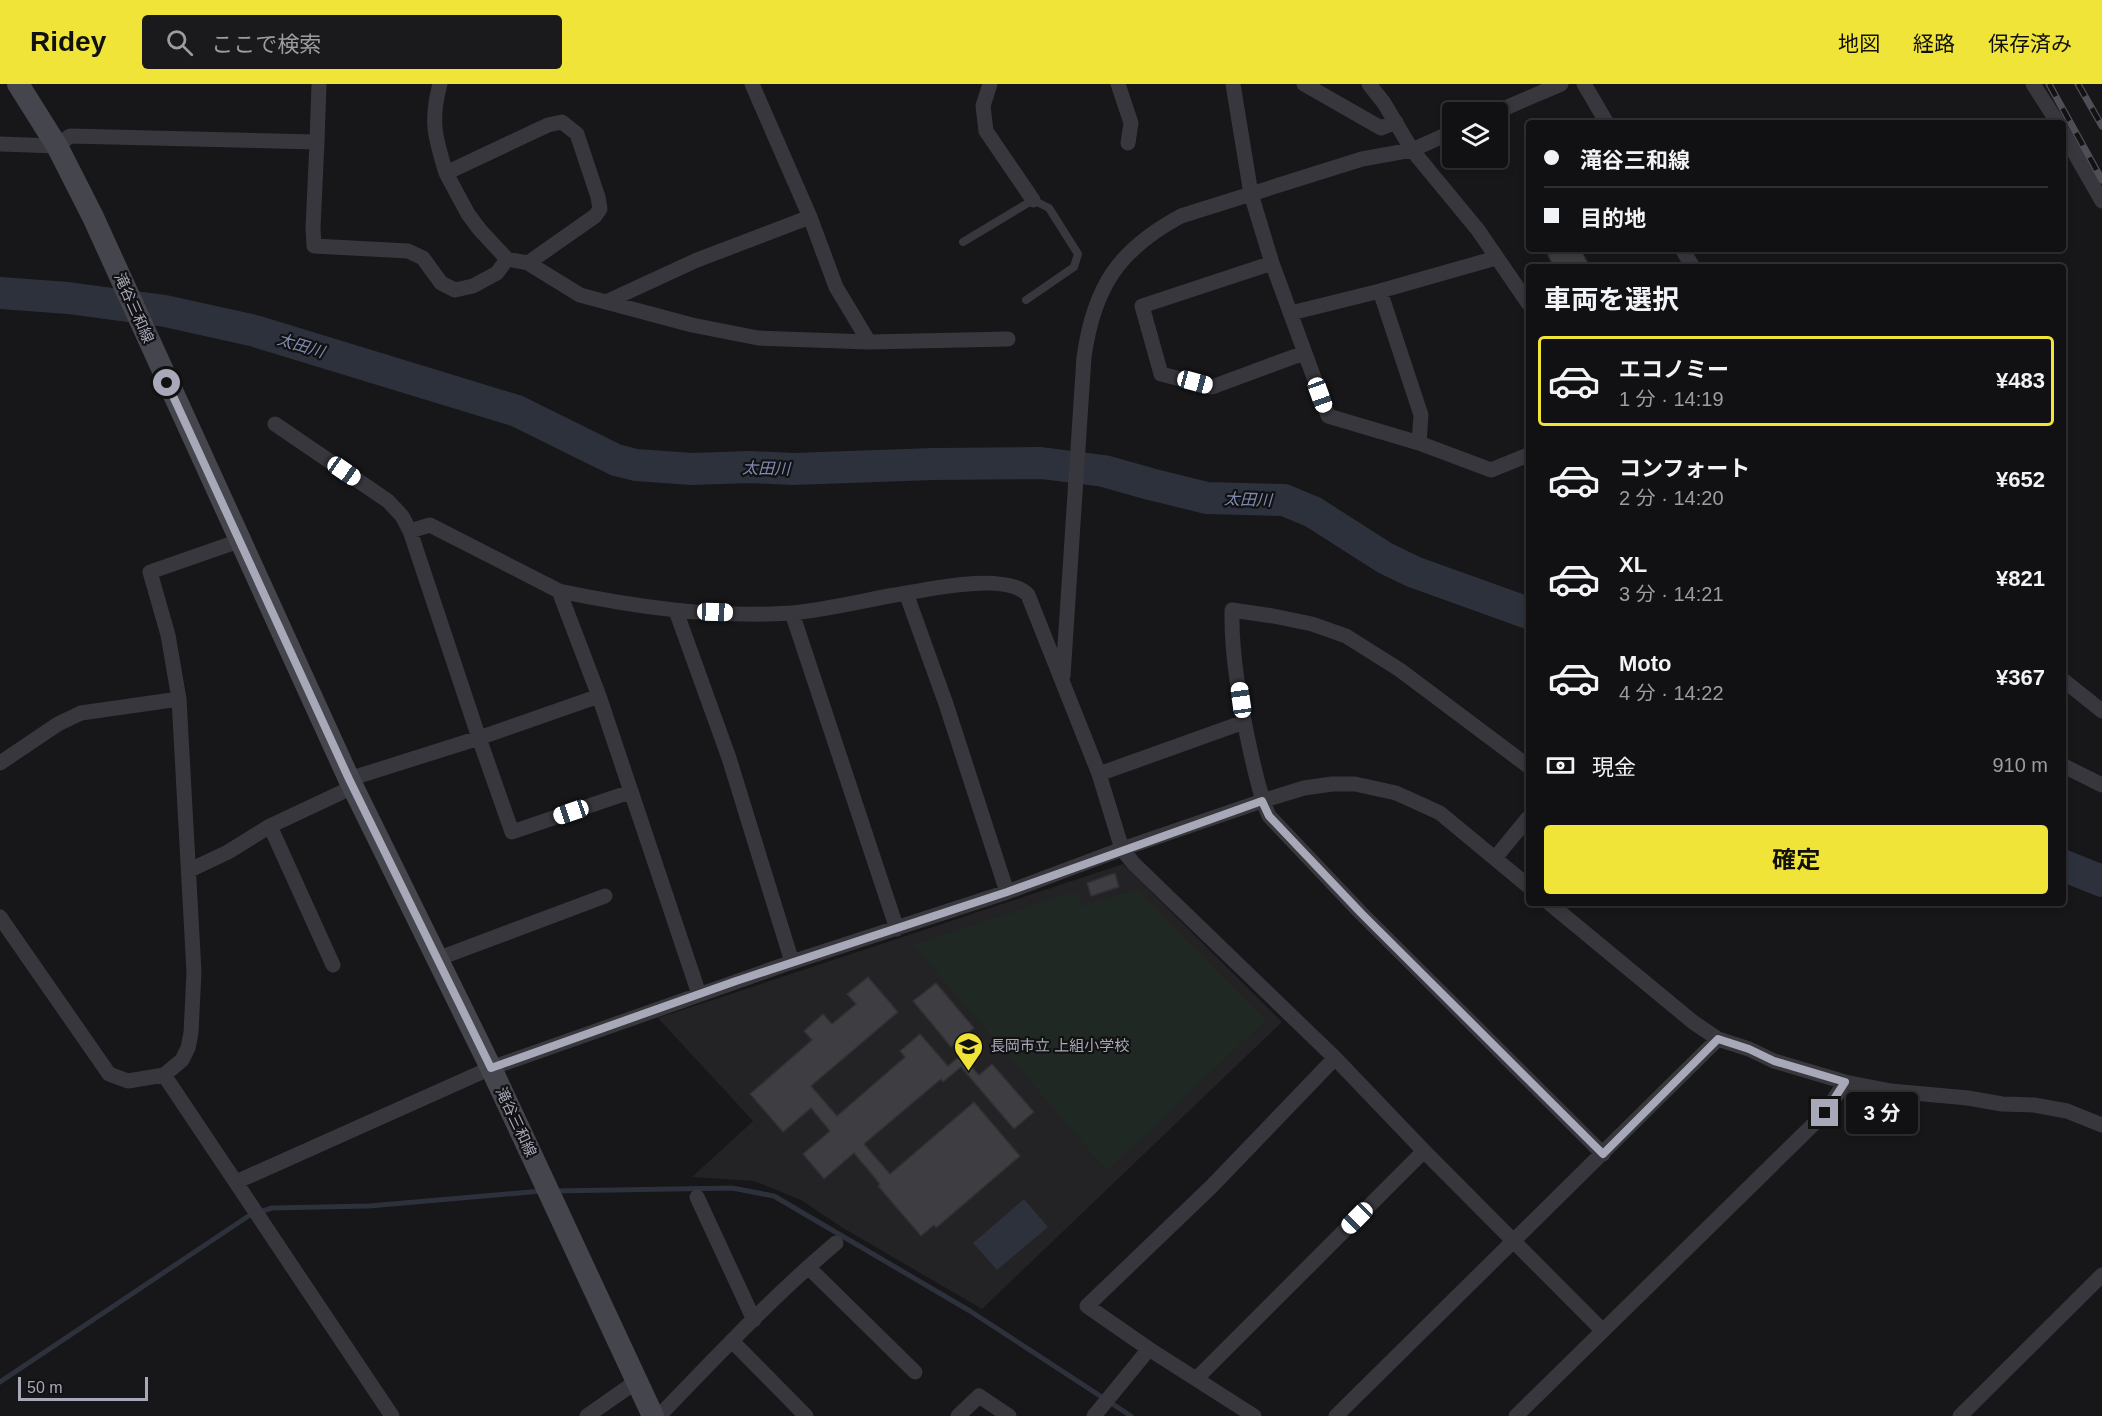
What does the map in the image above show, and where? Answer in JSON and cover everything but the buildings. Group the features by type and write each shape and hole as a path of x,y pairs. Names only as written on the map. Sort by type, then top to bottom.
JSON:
{"main road":[{"name":"滝谷三和線","path":"18,84 57,146 108,250 351,783 491,1068 653,1416"}],"street":[{"path":"319,84 314,246 408,251 423,258 441,283 455,290 473,286 497,273 507,259"},
{"path":"440,84 433,110 436,142 446,173 468,214 507,259 528,263 580,295 692,325 758,338 869,342 1008,339"},
{"path":"752,84 810,217 836,287 869,342"},
{"path":"990,84 983,106 986,131 1033,200"},
{"path":"1118,84 1131,123 1128,143"},
{"path":"1233,84 1251,194 1272,263 1328,416 1419,444 1491,470 1526,455"},
{"path":"1304,84 1380,128 1396,122"},
{"path":"1369,84 1396,122 1412,150 1459,206 1526,300"},
{"path":"1508,107 1561,84"},
{"path":"1584,84 1605,120"},
{"path":"2033,84 2056,120"},
{"path":"446,173 548,125 562,122 577,134 600,209 595,216 528,263"},
{"path":"0,144 57,146 70,136 317,142"},
{"path":"1062,682 1087,337 1092,317 1108,279 1121,260 1156,230 1181,216 1362,159 1412,150 1442,136"},
{"path":"2066,138 2102,201"},
{"path":"606,302 697,260 810,217"},
{"path":"1291,313 1380,291 1496,258"},
{"path":"1272,263 1143,306 1161,374 1212,387 1304,353"},
{"path":"1380,291 1421,415 1419,444"},
{"path":"275,424 388,501 402,516 410,531 478,738 512,832 630,792"},
{"path":"410,531 430,525 559,591 676,611 792,613 954,584 1022,589 1028,595 1099,774 1122,849 1134,864 1335,1058 1603,1331"},
{"path":"0,916 109,1074 128,1081 164,1075 182,1060 188,1048 191,1033 194,972 179,699 168,635 150,572 240,540"},
{"path":"559,591 599,696 699,994"},
{"path":"906,593 946,704 1007,892"},
{"path":"1526,764 1400,670 1346,636 1312,624 1232,610 1232,632 1244,722 1262,801 1269,816 1361,913 1603,1154"},
{"path":"676,611 729,759 792,962"},
{"path":"792,613 897,929"},
{"path":"2066,682 2102,711"},
{"path":"190,870 228,852 270,826 351,783 599,696"},
{"path":"0,763 58,723 81,713 179,699"},
{"path":"1099,774 1244,722"},
{"path":"2066,767 2102,785"},
{"path":"236,1182 491,1068 699,994 1007,892 1122,849 1304,788 1355,784 1396,793 1440,813 1526,884"},
{"path":"1495,858 1526,820"},
{"path":"270,826 333,965"},
{"path":"437,959 605,896"},
{"path":"1553,906 1693,1022 1718,1039 1749,1049 1774,1061 1845,1082 1891,1091 1968,1098 2002,1104 2034,1105 2067,1111 2102,1125"},
{"path":"1336,1416 1718,1039"},
{"path":"1254,1416 1149,1349 1087,1306 1212,1186 1335,1058"},
{"path":"164,1075 392,1416"},
{"path":"1516,1416 1825,1113 1845,1082"},
{"path":"1196,1379 1424,1151"},
{"path":"697,1197 754,1320"},
{"path":"659,1416 732,1341 836,1243"},
{"path":"808,1267 915,1372"},
{"path":"1960,1416 2102,1275"},
{"path":"732,1341 806,1416"},
{"path":"1094,1416 1149,1349"},
{"path":"587,1416 638,1381"},
{"path":"958,1416 979,1395 1009,1416"}],"lane":[{"path":"963,242 1033,200 1049,208 1078,254 1074,267 1026,300"}],"shaded area":[{"name":"長岡市立 上組小学校","path":"1123,864 1282,1022 982,1309 843,1228 801,1200 754,1181 692,1177 753,1121 658,1018"},
{"path":"1137,889 1266,1020 1107,1171 913,945 1077,891 1083,906"},
{"path":"1024,1199 1048,1227 997,1270 973,1243"}],"waterway":[{"name":"太田川","path":"0,293 68,298 165,311 255,331 517,411 616,460 636,465 692,469 750,467 793,469 1041,463 1104,471 1207,498 1284,500 1313,512 1385,558 1414,572 1526,612"},
{"name":"太田川","path":"2066,867 2102,881"},
{"path":"554,1191 732,1188 774,1196 970,1311 1131,1416"},
{"path":"0,1382 250,1215 272,1208 369,1206 542,1191"}],"railway":[{"path":"2049,84 2102,180"},
{"path":"2078,84 2102,126"}],"place":[{"name":"長岡市立 上組小学校","path":"969,1072"}],"route":[{"path":"167,383 349,779 491,1068 736,981 1007,892 1122,849 1262,801 1269,816 1361,913 1603,1154 1718,1039 1812,1074 1845,1082 1825,1113"}]}
